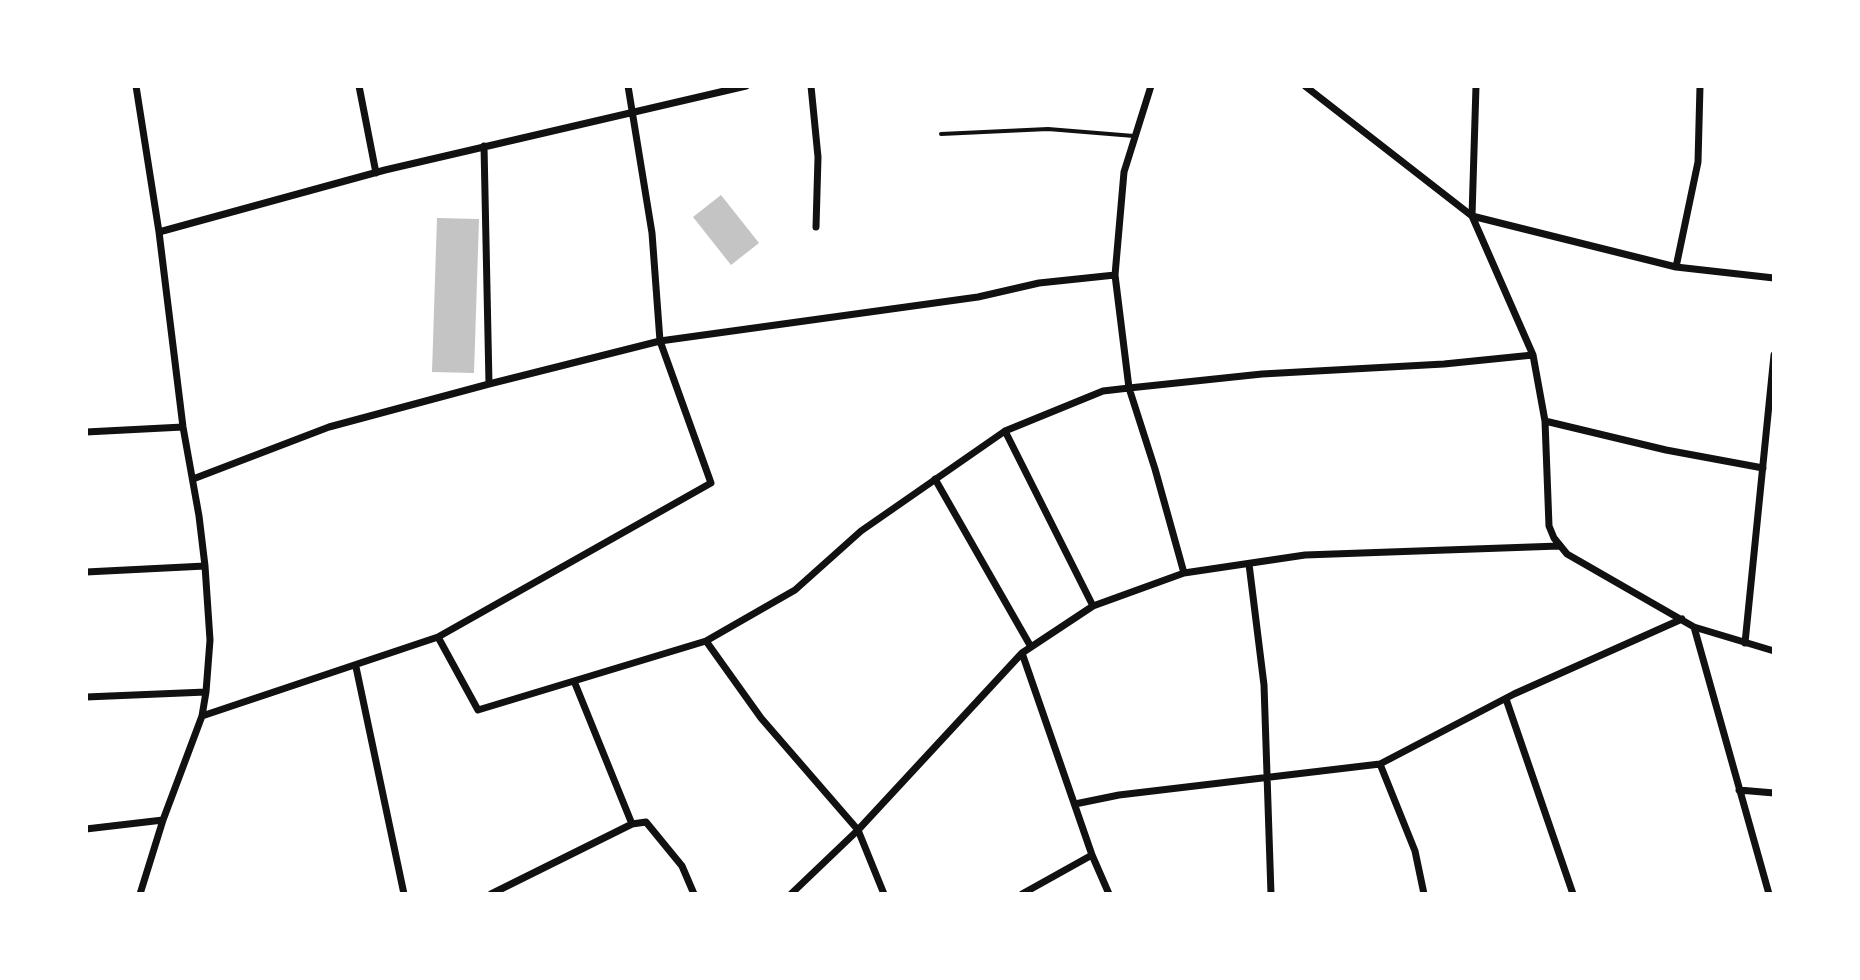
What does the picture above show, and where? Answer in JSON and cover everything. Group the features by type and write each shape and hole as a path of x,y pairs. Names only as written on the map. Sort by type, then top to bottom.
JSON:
{"street":[{"path":"136,86 205,566 210,640 202,716 163,820 140,894"},
{"path":"359,86 376,173"},
{"path":"202,716 356,667 438,637 711,483 660,341 652,233 628,86"},
{"path":"159,232 484,146 746,86"},
{"path":"811,86 818,157 816,227"},
{"path":"1151,86 1124,172 1115,275 1129,388 1184,573"},
{"path":"1305,86 1472,216 1676,267 1774,278"},
{"path":"1476,86 1472,216 1533,355 1545,421 1549,526 1559,546 1567,554 1694,627 1774,651"},
{"path":"1676,267 1698,162 1700,86"},
{"path":"484,146 489,384"},
{"path":"193,479 329,427 660,341 978,297 1039,283 1115,275"},
{"path":"438,637 478,710 706,641 795,590 861,531 1005,431 1103,391 1262,374 1444,364 1533,355"},
{"path":"1745,643 1774,355"},
{"path":"1545,421 1666,450 1763,468"},
{"path":"86,432 183,427"},
{"path":"1005,431 1093,606"},
{"path":"935,479 1031,647"},
{"path":"791,894 858,830 1022,653 1093,606 1184,573 1305,555 1559,546"},
{"path":"1249,564 1264,685 1271,894"},
{"path":"86,572 205,566"},
{"path":"1075,804 1119,795 1380,764 1506,699 1682,619"},
{"path":"1694,627 1769,894"},
{"path":"706,641 761,718 858,830 884,894"},
{"path":"1022,653 1092,855 1109,894"},
{"path":"356,667 404,894"},
{"path":"574,681 632,824"},
{"path":"86,697 206,692"},
{"path":"1506,699 1573,894"},
{"path":"1380,764 1415,851 1424,894"},
{"path":"1739,790 1774,793"},
{"path":"86,829 163,820"},
{"path":"491,894 632,824 646,822 682,866 694,894"},
{"path":"1022,894 1092,855"}],"lane":[{"path":"941,134 1048,129 1134,136"}],"building":[{"path":"721,195 759,243 731,265 693,217"},
{"path":"437,218 479,219 474,373 432,372"}]}
